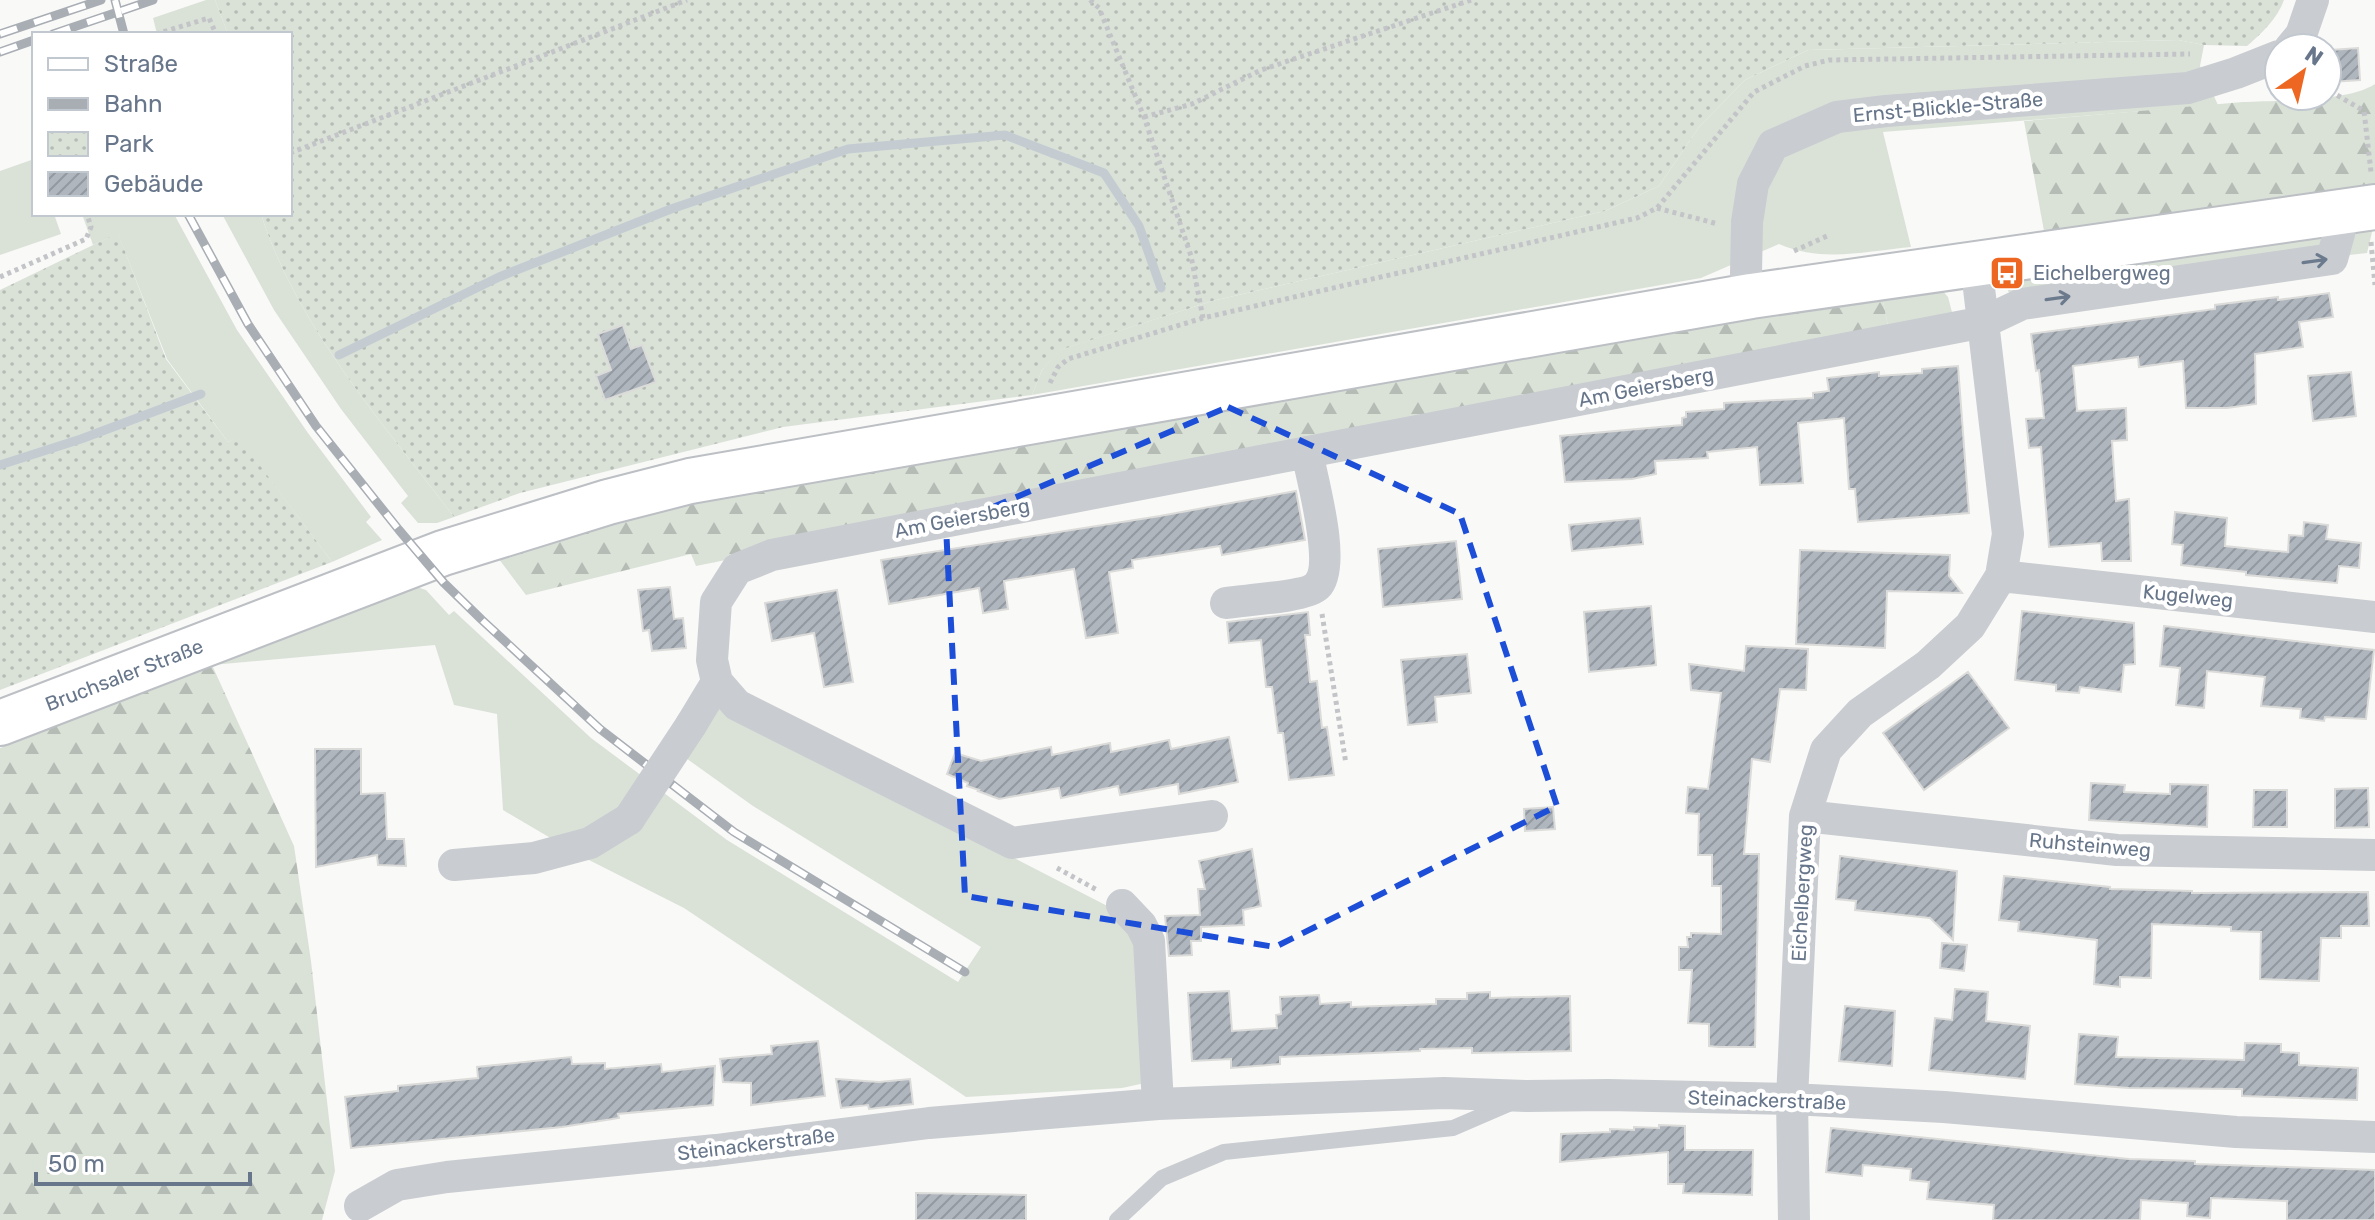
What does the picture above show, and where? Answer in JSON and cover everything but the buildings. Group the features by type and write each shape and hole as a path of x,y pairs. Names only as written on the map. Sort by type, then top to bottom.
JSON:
{"main road":[{"name":"Bruchsaler Straße","path":"0,723 443,553 676,484 1751,296 2270,221 2364,202"}],"street":[{"path":"2302,32 2313,0"},
{"name":"Ernst-Blickle-Straße","path":"1751,296 1746,274 1747,222 1753,184 1773,145 1804,129 1837,117 1886,111 2188,88 2263,62"},
{"name":"Am Geiersberg","path":"717,682 712,660 716,602 737,569 772,555 1984,322 2022,304 2332,259 2364,202"},
{"name":"Eichelbergweg","path":"1794,1220 1792,1099 1805,816 1826,750 1860,713 1928,665 1970,626 2001,576 2008,534 1976,263"},
{"path":"1226,603 1304,593 1317,586 1325,572 1326,546 1307,452"},
{"name":"Kugelweg","path":"2001,576 2375,617"},
{"path":"454,865 534,858 590,843 629,819 717,682 737,705 1012,843 1212,816"},
{"name":"Ruhsteinweg","path":"1805,816 2117,850 2375,855"},
{"path":"1122,905 1141,925 1149,941 1158,1104"},
{"name":"Steinackerstraße","path":"360,1206 397,1185 447,1177 716,1150 929,1123 1158,1104 1444,1093 1792,1099 1944,1107 2236,1132 2375,1137"}],"lane":[{"path":"1117,1220 1162,1178 1224,1152 1453,1128 1527,1096"}],"path":[{"path":"292,152 687,0"},
{"path":"1090,0 1099,8 1144,117 1191,256 1203,318"},
{"path":"1144,117 1192,104 1261,70 1471,0"},
{"path":"163,32 209,18 215,32"},
{"path":"1049,419 1045,400 1058,367 1068,359 1203,318 1637,218 1657,208 1754,92 1805,66 1829,60 2203,54"},
{"path":"2343,99 2364,111 2364,202"},
{"path":"1657,208 1722,226"},
{"path":"0,277 86,239 91,227 88,216"},
{"path":"1794,251 1827,236"},
{"path":"1317,586 1346,764"},
{"path":"1012,843 1122,905"}],"highlighted area":[{"path":"1228,407 1460,514 1557,806 1275,947 965,896 946,527"}],"green space":[{"path":"206,0 215,0 227,32 156,32 153,18"},
{"path":"215,0 2284,0 2273,19 2247,46 2204,45 2178,40 1808,50 1745,80 1699,127 1659,186 1605,211 1212,301 1060,350 1042,370 1032,395 783,427 520,493 454,517 319,335 296,296 262,216 292,216 292,32 227,32"},
{"path":"2178,40 2204,45 2200,66 2218,105 1883,132 1911,247 1828,254 1795,250 1779,244 1701,278 1032,395 1042,370 1059,350 1212,301 1605,211 1659,186 1699,127 1745,80 1808,50"},
{"path":"2375,84 2375,186 2044,231 2024,121 2263,101 2263,112 2343,112 2343,95"},
{"path":"32,160 32,216 55,216 61,234 0,255 0,171"},
{"path":"83,216 175,216 237,330 371,517 366,522 382,540 332,562 238,437 228,442 167,359 118,234 93,245"},
{"path":"223,216 262,216 296,296 319,335 454,517 437,523 418,523 401,503 408,496 341,409 274,310"},
{"path":"2373,228 2367,253 2178,274 2014,298 2008,291 2008,285 2015,275"},
{"path":"118,233 166,359 228,442 238,436 332,562 0,690 0,290"},
{"path":"1941,289 1948,297 1953,316 1888,326 1882,296"},
{"path":"1882,296 1888,326 696,566 691,554 526,595 492,550 638,502"},
{"path":"414,586 426,590 449,615 454,611 591,738 646,779 623,813 559,843 503,810 497,714 454,705 435,645 212,665"},
{"path":"212,665 294,846 311,961 335,1171 322,1220 0,1220 0,748"},
{"path":"719,706 1119,912 1134,930 1145,1083 1122,1088 966,1097 684,908 581,856 660,790 727,840 958,982 981,947 753,806 683,756"}],"waterway":[{"path":"339,355 499,277 671,209 848,149 1005,135 1104,173 1139,226 1161,288"},
{"path":"0,465 81,439 201,394"}],"railway":[{"path":"0,34 101,0"},
{"path":"115,0 123,32"},
{"path":"59,32 153,0"},
{"path":"0,52 32,41"},
{"path":"189,216 248,324 316,426 444,583 600,729 734,832 965,972"}],"place":[{"name":"Eichelbergweg","path":"2007,273"}]}
